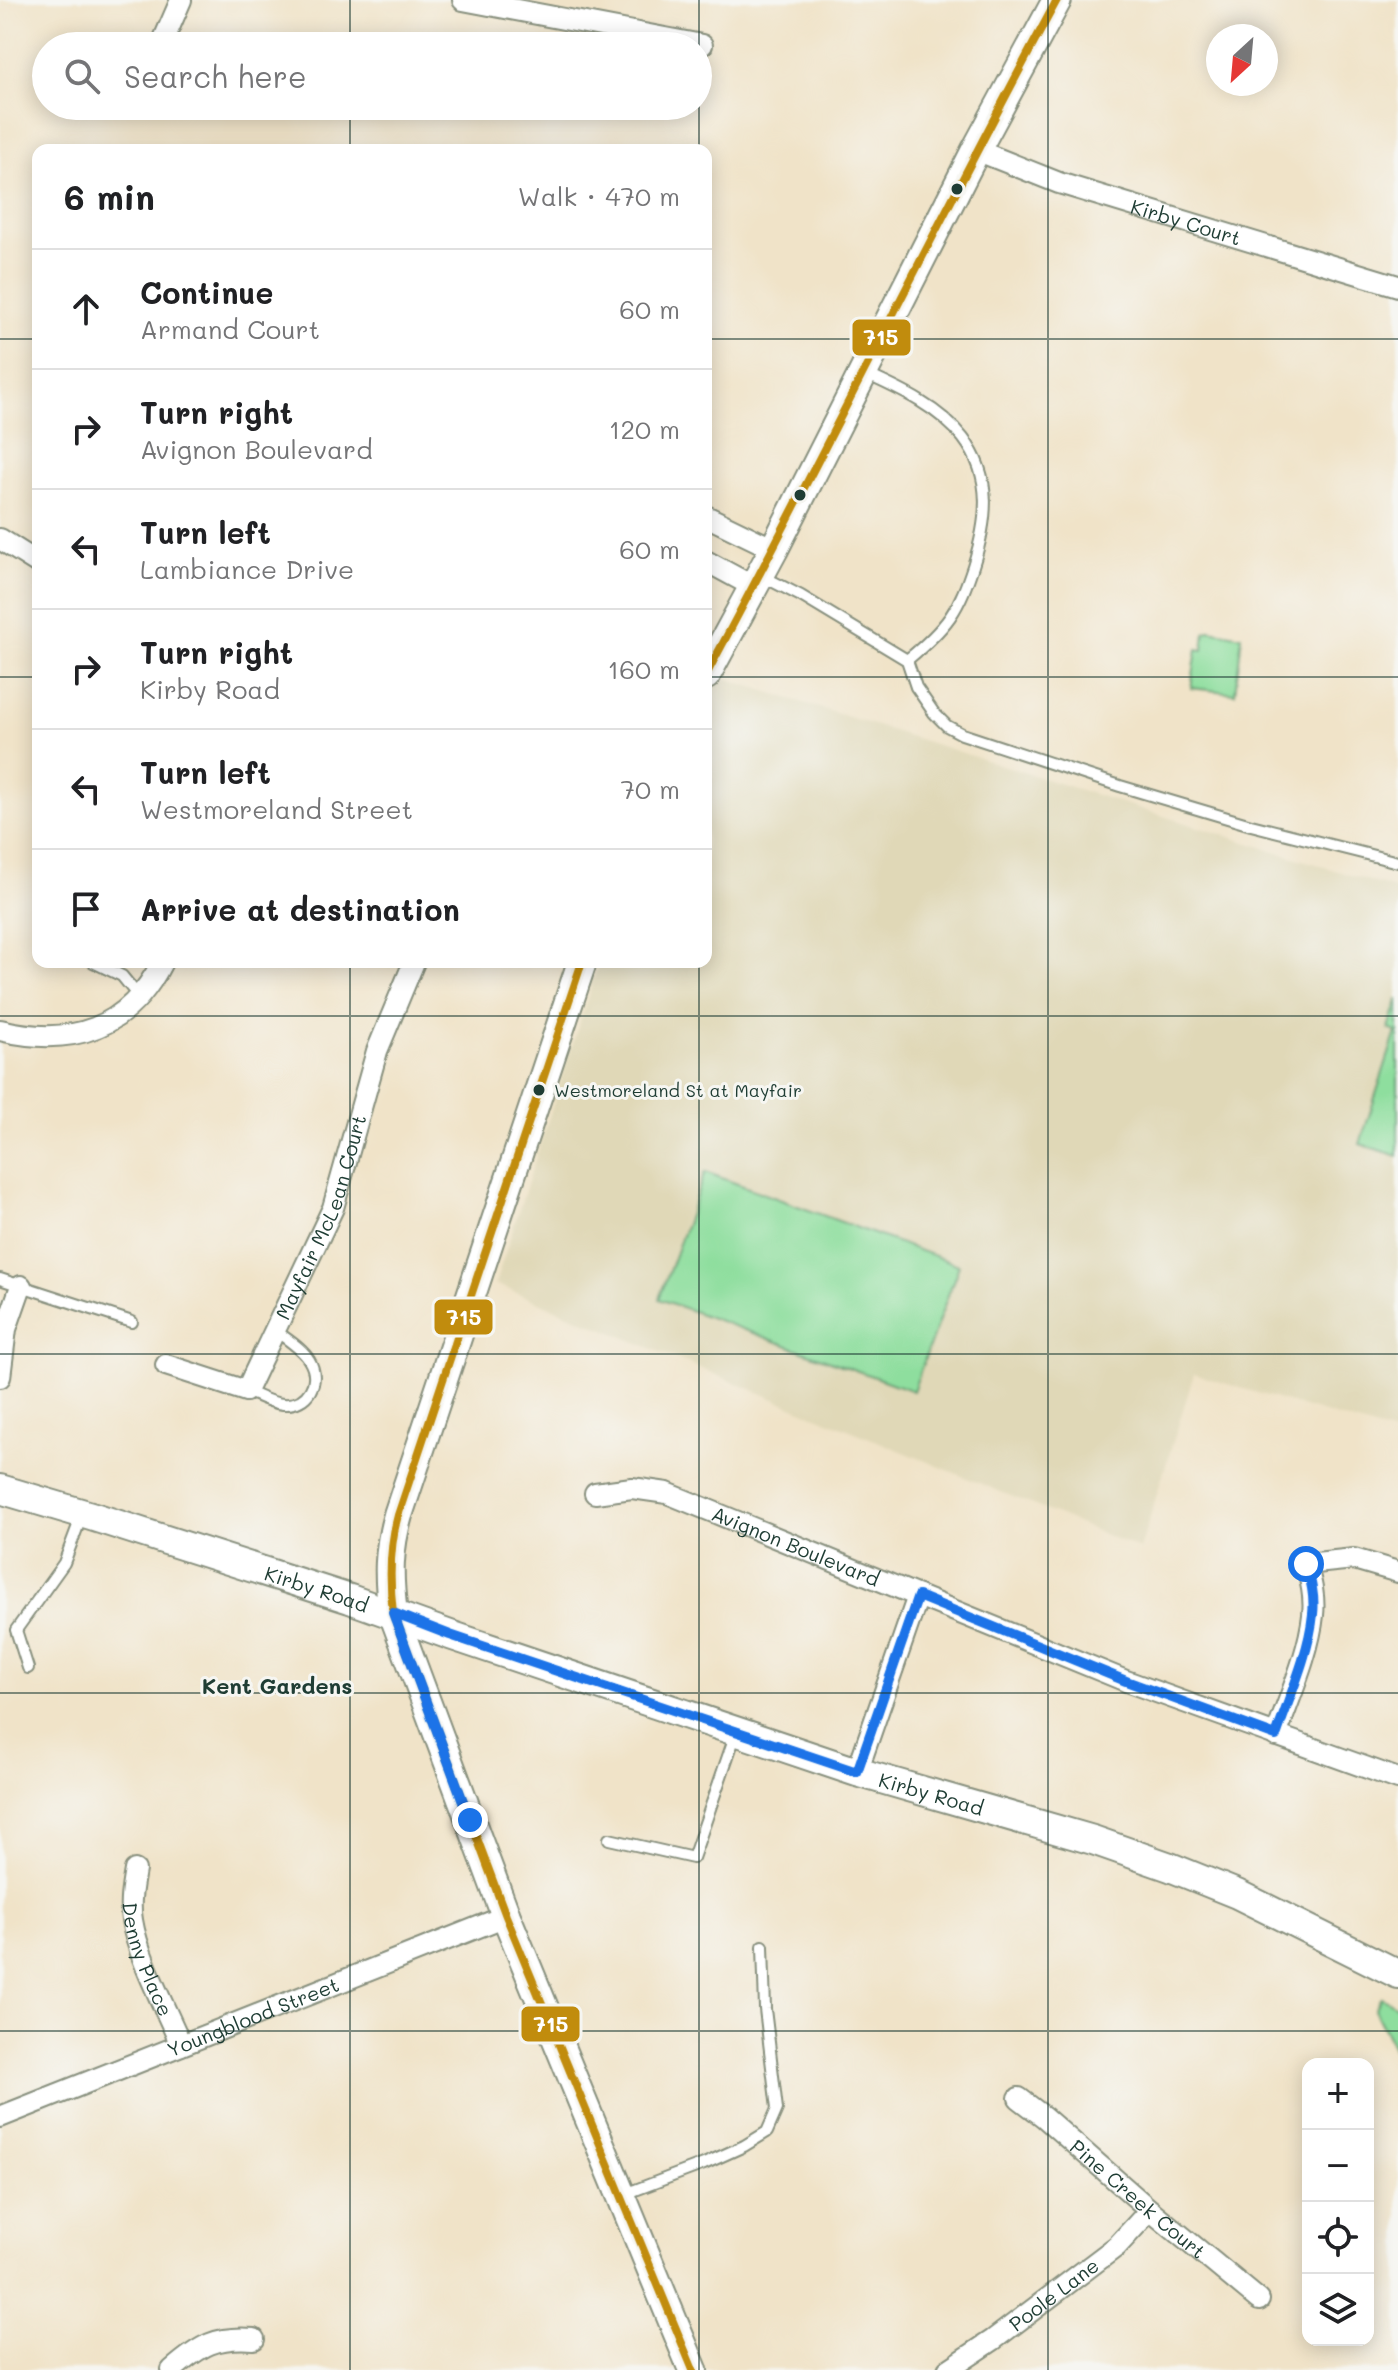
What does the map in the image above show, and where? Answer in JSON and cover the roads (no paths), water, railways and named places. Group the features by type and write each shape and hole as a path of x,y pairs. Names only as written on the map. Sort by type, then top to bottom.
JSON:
{"main road":[{"path":"712,664 774,549 976,150 1057,0"},
{"path":"580,968 398,1515 389,1556 393,1613 506,1916 693,2370"},
{"name":"Kirby Road","path":"0,1489 393,1613 857,1772 1093,1840 1237,1894 1398,1974"}],"street":[{"path":"167,32 181,0"},
{"path":"463,0 633,32"},
{"name":"Kirby Court","path":"976,150 1059,183 1398,286"},
{"path":"712,519 774,549"},
{"path":"0,539 32,559"},
{"path":"712,563 757,581"},
{"path":"0,1030 41,1037 80,1034 121,1014 139,997 158,968"},
{"name":"Mayfair McLean Court","path":"246,1391 333,1208 377,1051 412,968"},
{"path":"0,1377 6,1329 21,1286"},
{"path":"166,1365 246,1391"},
{"name":"Avignon Boulevard","path":"595,1493 632,1488 667,1493 1126,1681 1398,1779"},
{"path":"1276,1736 1310,1636 1313,1600 1306,1564 1354,1559 1398,1572"},
{"path":"857,1772 918,1596"},
{"name":"Denny Place","path":"135,1870 131,1917 136,1939 181,2045"},
{"name":"Youngblood Street","path":"0,2117 506,1916"},
{"name":"Pine Creek Court","path":"1019,2098 1259,2300"},
{"name":"Poole Lane","path":"948,2370 993,2340 1117,2246 1150,2210"},
{"path":"172,2370 194,2351 213,2341 232,2337 254,2339"}],"lane":[{"path":"863,372 919,401 962,435 979,464 986,494 982,539 962,597 938,632 907,660"},
{"path":"757,581 801,596 907,660 916,687 934,713 947,726 962,734 1251,825 1398,862"},
{"path":"105,968 122,976 139,997"},
{"path":"0,1279 132,1322"},
{"path":"246,1391 283,1404 296,1403 306,1397 314,1386 314,1372 309,1360 275,1330"},
{"path":"28,1668 16,1630 64,1563 83,1513"},
{"path":"609,1839 693,1858 736,1731"},
{"path":"620,2196 704,2164 767,2132 777,2109 765,2009 763,1946"}],"place":[{"name":"Westmoreland St at Mayfair","path":"539,1090"}],"district":[{"name":"Kent Gardens","path":"277,1685"}]}
